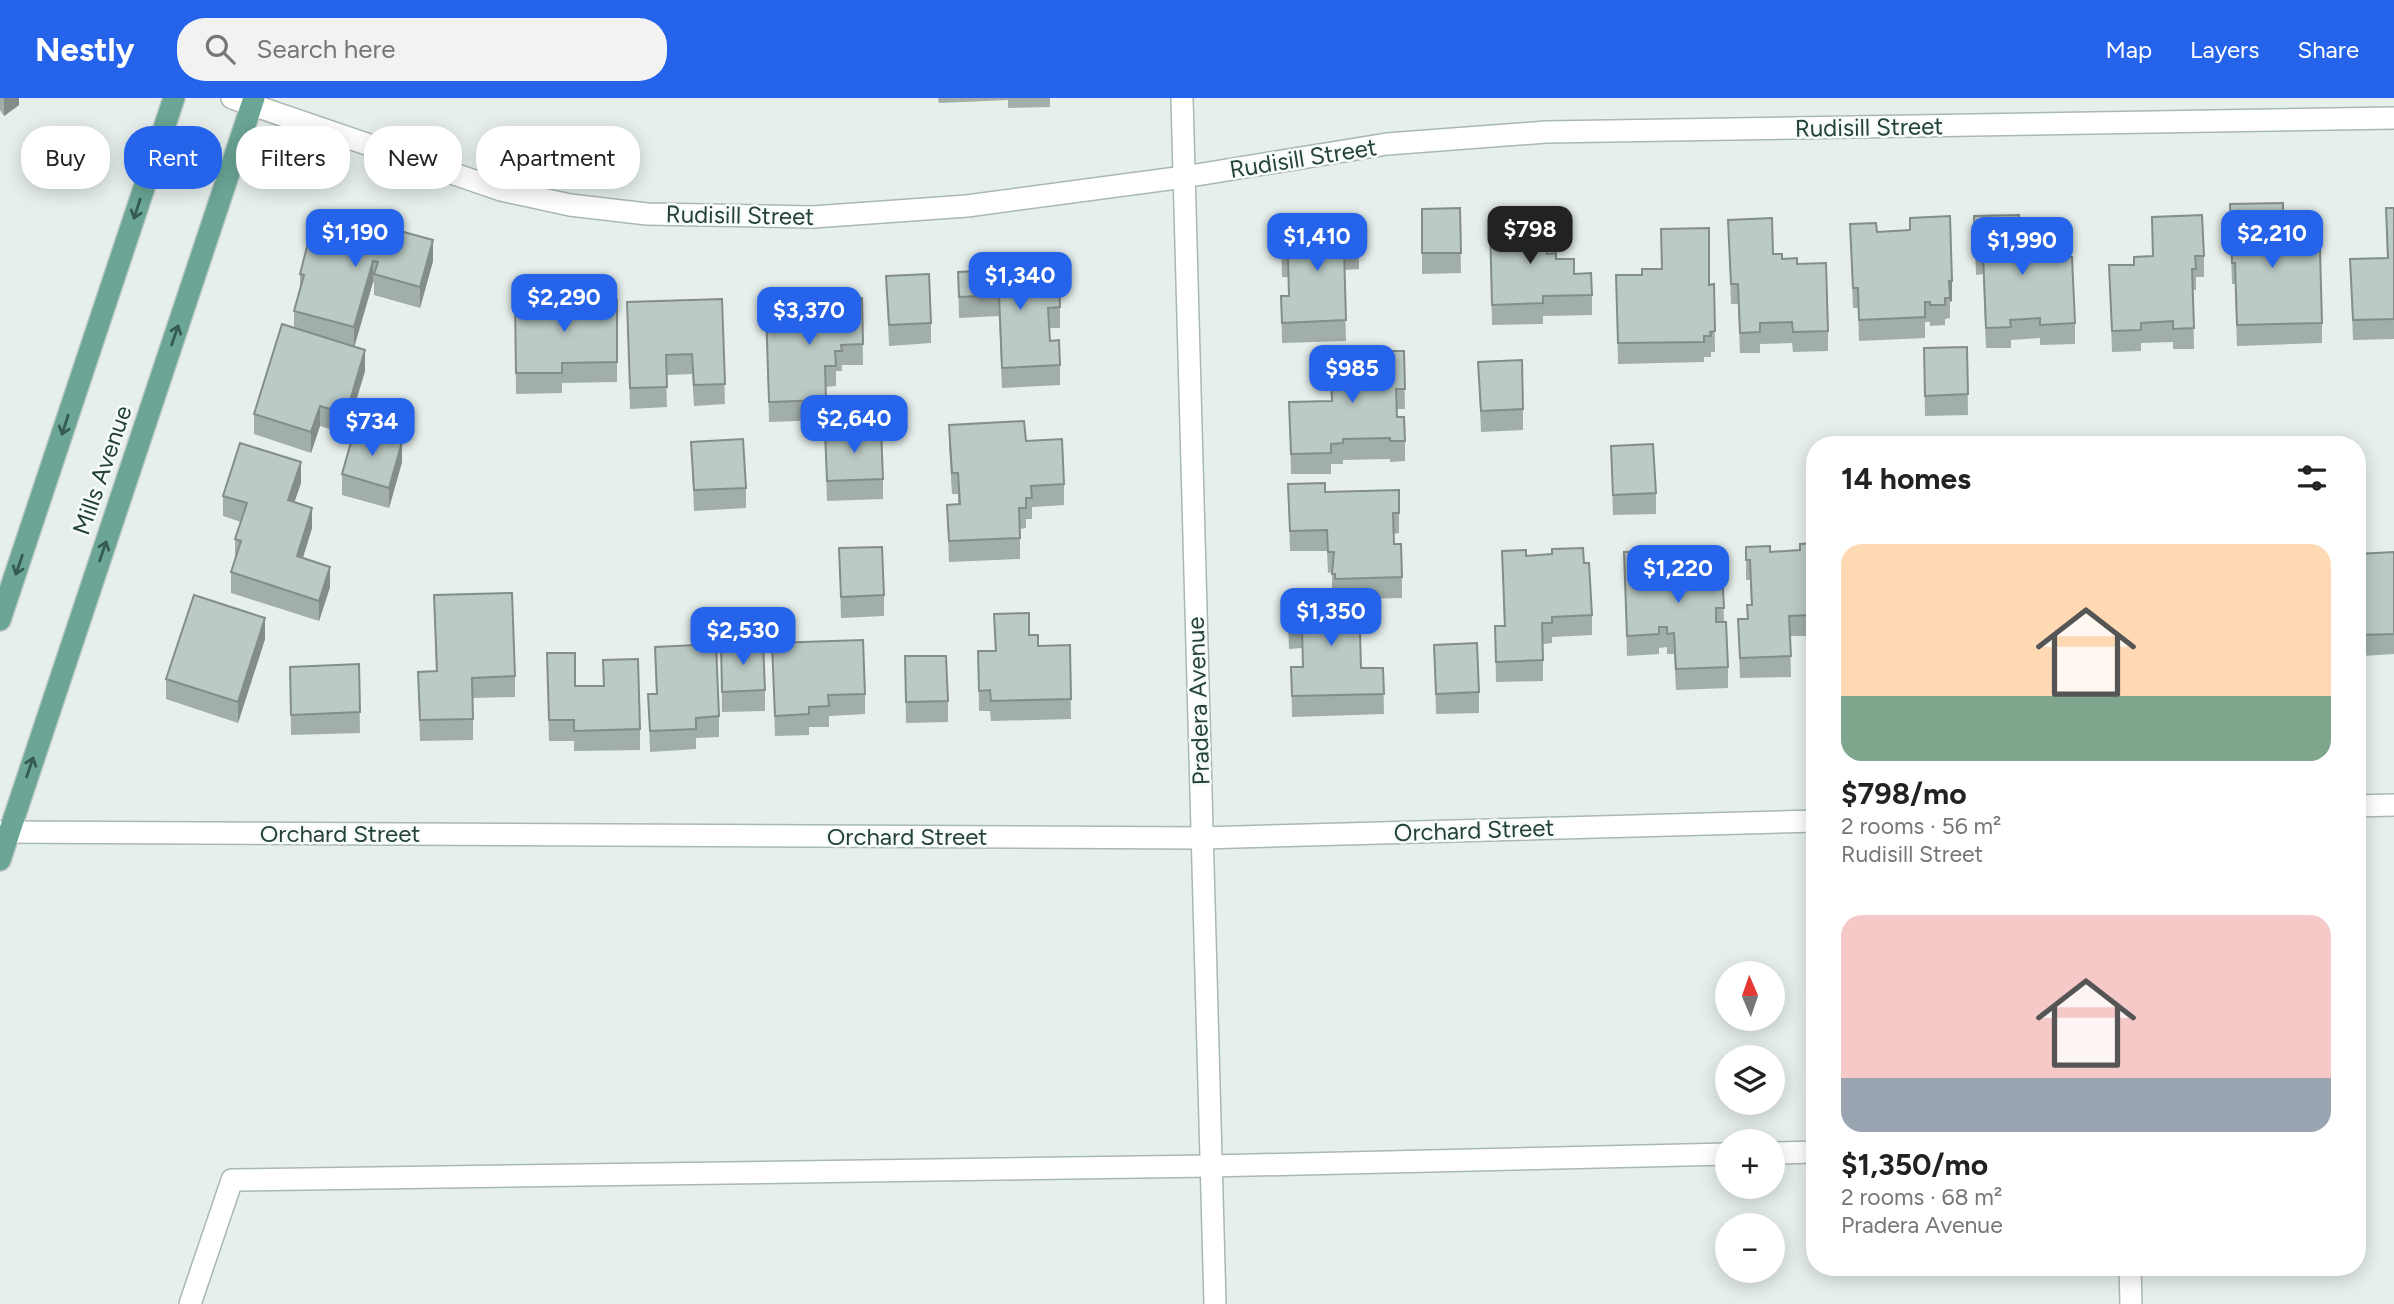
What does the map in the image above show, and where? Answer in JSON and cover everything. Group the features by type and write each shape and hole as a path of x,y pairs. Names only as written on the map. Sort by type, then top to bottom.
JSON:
{"main road":[{"name":"Mills Avenue","path":"0,620 174,98"},
{"name":"Mills Avenue","path":"0,860 4,832 246,100"}],"street":[{"name":"Pradera Avenue","path":"1182,98 1214,1304"},
{"name":"Rudisill Street","path":"246,100 501,190 570,205 647,214 813,217 967,206 1184,177 1387,144 1546,132 2394,118"},
{"path":"2366,806 2394,805"},
{"name":"Orchard Street","path":"4,832 1202,838 1806,821"},
{"path":"1785,1153 1806,1152"},
{"path":"190,1304 232,1180 1211,1166 1715,1154"},
{"path":"2130,1276 2131,1304"}],"building":[{"path":"2283,203 2284,250 2320,250 2322,323 2237,325 2230,204"},
{"path":"1460,208 1461,253 1422,253 1422,209"},
{"path":"2386,208 2394,208 2394,319 2353,320 2350,259 2388,258"},
{"path":"2019,215 2021,252 2043,251 2044,259 2067,254 2067,257 2072,257 2075,323 2040,325 2040,318 2010,320 2011,327 1986,328 1983,253 1976,254 1974,216"},
{"path":"2202,215 2204,256 2195,256 2196,269 2192,269 2194,328 2173,329 2173,321 2141,323 2141,330 2112,331 2109,265 2134,265 2134,257 2153,256 2152,217"},
{"path":"1950,216 1952,281 1949,281 1950,298 1945,298 1945,305 1930,305 1930,302 1925,302 1925,317 1859,320 1858,288 1853,288 1850,224 1876,223 1877,232 1910,230 1910,218"},
{"path":"1772,218 1773,254 1782,254 1782,259 1797,258 1797,264 1826,263 1828,331 1793,332 1792,322 1760,323 1760,332 1740,333 1738,284 1731,284 1728,220"},
{"path":"1545,221 1547,254 1556,253 1556,259 1574,259 1574,274 1591,273 1592,295 1543,296 1543,303 1492,305 1490,223"},
{"path":"335,226 386,240 389,228 433,240 420,287 374,274 378,262 373,261 354,327 294,311 304,275 300,274 312,227 333,233"},
{"path":"1358,226 1359,249 1344,250 1346,320 1282,323 1281,296 1289,296 1288,257 1282,257 1281,229"},
{"path":"1709,228 1709,285 1714,284 1715,331 1710,332 1711,336 1704,336 1704,342 1618,343 1616,275 1642,275 1642,269 1662,269 1661,229"},
{"path":"1058,268 1060,307 1048,308 1050,341 1059,340 1060,365 1002,368 999,295 959,297 958,272"},
{"path":"929,274 931,323 889,325 886,276"},
{"path":"862,298 863,344 841,345 842,351 835,351 836,366 825,366 826,400 769,402 766,311 816,309 816,300"},
{"path":"722,299 725,384 694,385 692,354 666,355 667,387 630,388 627,302"},
{"path":"617,300 617,362 562,363 562,373 516,373 515,302"},
{"path":"282,324 365,350 346,414 320,406 311,432 254,414"},
{"path":"1967,347 1968,394 1925,396 1924,348"},
{"path":"1386,351 1404,351 1405,389 1396,389 1397,417 1404,417 1405,441 1390,441 1390,438 1343,439 1343,443 1331,444 1331,453 1291,454 1289,402 1332,401 1334,356 1387,355"},
{"path":"1522,360 1523,409 1481,411 1478,362"},
{"path":"1024,421 1026,441 1062,439 1064,484 1031,486 1032,498 1026,498 1026,508 1019,508 1020,538 949,541 947,505 960,504 958,473 952,473 949,425"},
{"path":"355,428 402,442 389,488 342,474"},
{"path":"881,429 883,479 827,481 825,431"},
{"path":"743,439 746,488 694,490 691,442"},
{"path":"240,443 301,462 288,500 312,508 297,556 330,567 319,601 231,572 241,541 235,539 247,503 223,496"},
{"path":"1653,444 1656,493 1613,495 1611,446"},
{"path":"1325,483 1325,492 1399,490 1399,513 1393,513 1394,544 1401,544 1402,577 1335,579 1335,574 1332,574 1334,552 1328,552 1327,530 1290,531 1288,484"},
{"path":"1800,544 1806,544 1806,615 1789,616 1791,656 1740,658 1738,619 1748,619 1747,605 1752,605 1750,560 1746,560 1746,547 1770,546 1770,552 1800,550"},
{"path":"882,547 884,595 841,597 839,548"},
{"path":"1715,547 1717,589 1723,589 1724,608 1716,608 1716,622 1726,622 1728,667 1676,669 1674,633 1667,634 1667,627 1659,627 1659,634 1627,636 1624,552 1658,551 1658,561 1685,560 1684,549"},
{"path":"1583,548 1584,563 1589,563 1592,615 1552,617 1552,623 1542,623 1543,660 1496,662 1495,626 1505,626 1502,551 1526,550 1526,556 1552,554 1552,549"},
{"path":"2394,552 2394,634 2366,635 2366,554"},
{"path":"512,593 515,676 472,678 473,719 420,720 418,672 437,671 434,595"},
{"path":"194,595 265,618 238,702 166,679"},
{"path":"1359,595 1361,668 1383,668 1384,694 1292,696 1291,667 1303,667 1302,628 1289,628 1287,597"},
{"path":"1029,613 1029,635 1038,635 1038,646 1070,645 1071,699 991,701 990,690 979,691 978,651 996,651 994,614"},
{"path":"863,640 865,694 828,695 829,706 809,707 809,714 775,716 772,643"},
{"path":"763,641 765,690 722,692 721,643"},
{"path":"1477,643 1479,692 1436,694 1434,645"},
{"path":"716,644 719,716 696,718 696,729 650,731 648,694 657,694 655,647"},
{"path":"547,653 575,653 575,686 604,686 603,660 638,659 640,729 574,731 574,720 549,720"},
{"path":"905,656 946,656 948,701 906,702"},
{"path":"359,664 360,712 291,715 290,667"}]}
